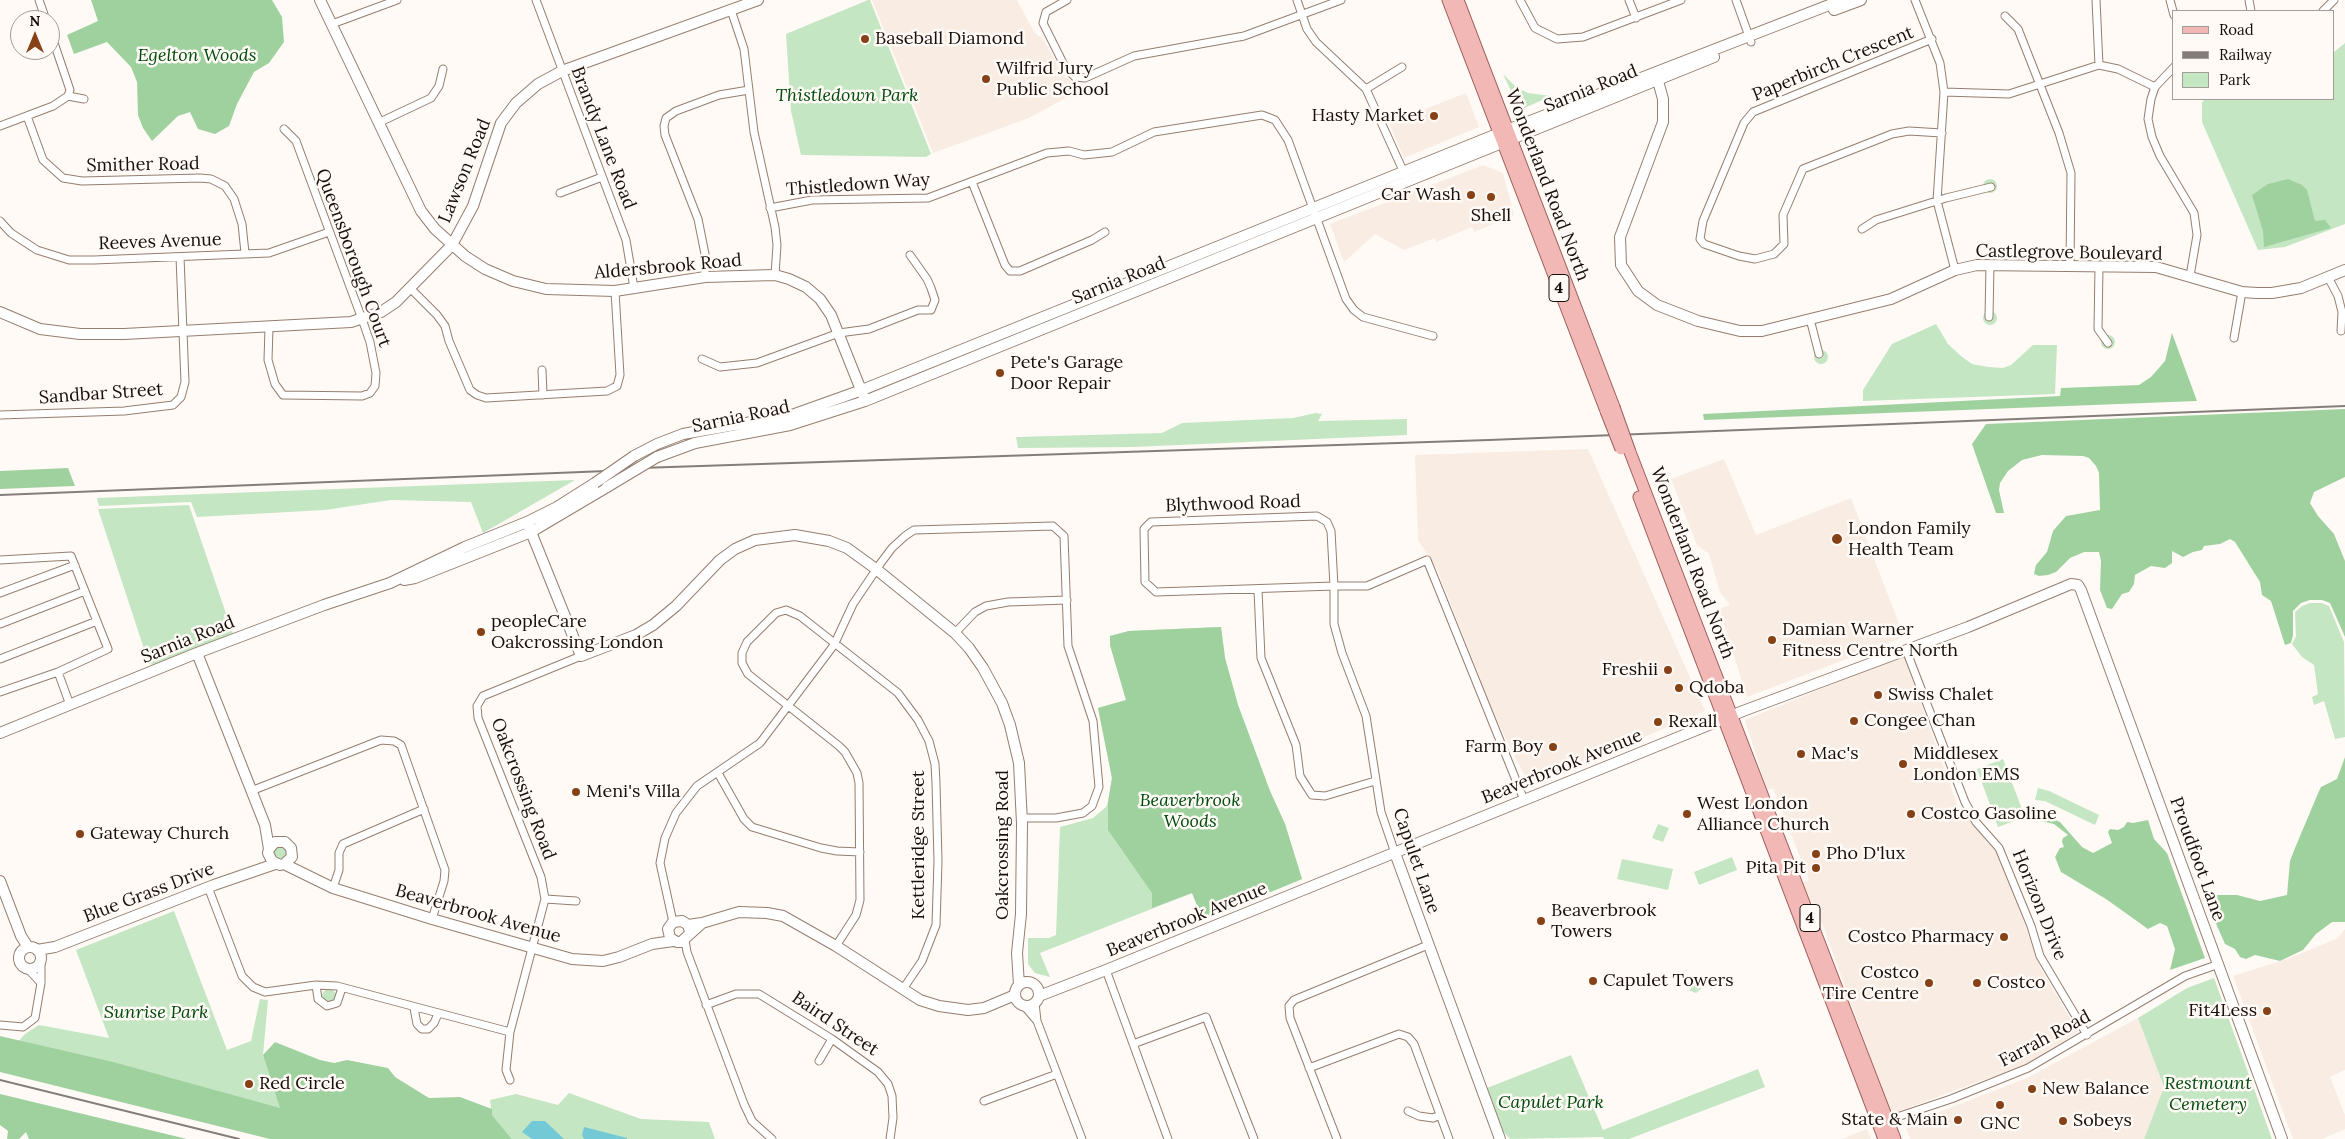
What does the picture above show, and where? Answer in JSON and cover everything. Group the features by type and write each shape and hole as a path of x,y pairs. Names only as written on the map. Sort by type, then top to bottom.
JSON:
{"main road":[{"name":"Wonderland Road North","path":"1448,0 1504,136 1610,409 1883,1122 1895,1139"},
{"name":"Wonderland Road North","path":"1458,0 1504,136"},
{"name":"Wonderland Road North","path":"1883,1122 1884,1139"}],"street":[{"name":"Aldersbrook Road","path":"320,0 421,211 435,229 452,245 485,269 513,282 546,289 615,291 705,278 775,275 789,279 806,287 820,299 839,333 865,401"},
{"path":"332,24 397,0"},
{"name":"Brandy Lane Road","path":"536,0 626,240 634,288"},
{"name":"Lawson Road","path":"0,312 40,328 80,334 269,328 351,322 381,312 396,302 452,245 473,206 501,123 516,103 538,84 562,72 758,0"},
{"path":"1066,0 1046,12 1043,23 1064,67 1076,77 1086,78 1134,56 1244,36 1341,0"},
{"path":"1297,0 1307,29 1316,42 1366,89 1406,177"},
{"path":"1520,0 1535,28 1558,38 1583,37 1682,0"},
{"path":"1629,0 1636,18"},
{"path":"1736,0 1750,39"},
{"name":"Sarnia Road","path":"1504,136 1658,80 1842,0"},
{"name":"Sarnia Road","path":"0,733 197,653 324,605 390,583 465,547 529,527 607,487 657,456 695,442 790,425 865,401 1317,219 1406,177 1504,136 1750,39 1861,0"},
{"path":"1915,0 1940,63 1944,92 1937,201 1955,270"},
{"path":"2096,0 2099,65"},
{"path":"2324,10 2334,0"},
{"path":"731,10 744,49 754,132 775,227 777,245 775,275"},
{"path":"2006,16 2018,29 2041,85 2071,173 2070,266"},
{"name":"Paperbirch Crescent","path":"1932,39 1753,112 1744,123 1703,221 1700,239 1704,244 1739,256 1755,258 1774,254 1784,244 1783,215 1803,168 1892,134 1909,131 1942,133"},
{"path":"0,126 53,106 68,96 70,90 60,60"},
{"path":"1944,92 2009,94 2099,65 2118,69 2156,87"},
{"path":"1366,89 1402,67"},
{"path":"378,123 430,98 439,86 443,69"},
{"path":"2172,69 2156,87 2149,109 2149,128 2160,156 2194,213 2197,235 2190,276"},
{"name":"Castlegrove Boulevard","path":"1658,80 1663,99 1663,122 1620,237 1621,265 1629,280 1638,291 1657,305 1698,321 1740,332 1762,331 1891,299 1955,270 1977,265 2156,266 2242,292 2272,293 2301,288 2345,270"},
{"path":"705,278 704,254 698,219 665,135 664,126 666,118 676,111 719,95 749,90"},
{"path":"68,96 84,99"},
{"name":"Thistledown Way","path":"770,208 812,200 928,198 1047,154 1069,152 1084,155 1112,152 1143,135 1154,132 1262,115 1275,120 1288,140 1346,298 1354,310 1363,317 1433,336"},
{"name":"Smither Road","path":"27,116 43,160 62,178 82,181 200,178 211,179 224,186 234,199 242,224 245,253"},
{"name":"Queensborough Court","path":"269,328 268,360 275,384 282,395 362,396 370,393 377,380 370,342 296,142 284,129"},
{"path":"560,192 602,177"},
{"name":"Sarnia Road","path":"529,527 634,456 656,444 683,434 792,415 862,390 1313,208 1406,177"},
{"path":"972,182 1005,265 1010,270 1020,270 1092,240 1104,232"},
{"path":"1862,229 1876,220 1990,187"},
{"name":"Reeves Avenue","path":"0,221 11,233 38,250 69,260 180,258 269,253 329,232"},
{"path":"702,359 720,367 757,364 839,333 869,329 918,310 931,310 935,300 931,288 910,256"},
{"name":"Sandbar Street","path":"0,415 124,411 173,405 181,397 185,382 180,258"},
{"path":"1989,317 1990,265"},
{"path":"2099,267 2098,329 2108,343"},
{"path":"2328,277 2342,312 2341,330"},
{"path":"410,288 445,326 452,349 470,390 477,396 486,398 607,392 617,386 620,375 615,291"},
{"path":"2234,338 2242,292"},
{"path":"1810,319 1819,354"},
{"path":"542,370 543,395"},
{"name":"Blythwood Road","path":"1334,586 1331,531 1328,522 1317,516 1151,522 1144,528 1145,582 1148,587 1156,592 1367,586 1427,560 1524,800"},
{"path":"772,1139 752,1121 744,1104 679,932 660,863 665,838 683,801 697,786 760,743 834,645 853,604 876,569 892,548 914,530 1054,526 1064,536 1068,646 1093,722 1099,787 1092,806 1083,813 1056,818 1022,818"},
{"path":"529,527 581,656"},
{"name":"Oakcrossing Road","path":"510,1080 506,1070 510,1032 545,899 541,877 478,718 477,706 484,696 636,635 676,606 720,560 735,549 755,540 795,535 829,541 847,548 955,633 984,668 1002,703 1010,725 1019,763 1022,818 1021,914 1017,943 1017,961 1027,995"},
{"path":"0,560 71,556 108,649 58,672 0,692"},
{"path":"0,593 75,565"},
{"name":"Beaverbrook Avenue","path":"284,862 308,877 334,888 432,919 572,958 602,961 619,957 702,923 739,912 767,912 783,916 836,946 920,1000 954,1009 984,1008 1000,1002 1071,984 1728,717 1906,650 2071,584 2078,585 2081,590"},
{"name":"Capulet Lane","path":"1334,586 1334,624 1342,653 1366,716 1381,812 1497,1138"},
{"path":"1258,590 1261,658 1296,745 1300,776 1312,795 1325,796 1376,781"},
{"name":"Proudfoot Lane","path":"2081,590 2282,1139"},
{"path":"0,624 85,591"},
{"path":"955,633 975,612 986,606 1008,602 1067,600"},
{"name":"Kettleridge Street","path":"788,706 745,669 742,653 747,642 776,613 786,610 800,616 834,645 898,693 918,720 929,741 935,764 938,861 936,925 922,961 903,989"},
{"path":"0,659 97,621"},
{"name":"Horizon Drive","path":"1906,650 1965,802 1976,822 1999,848 2031,926 2040,956 2087,1035"},
{"path":"197,653 265,825 269,851 284,862 292,852 288,844 280,841 265,825"},
{"path":"58,672 70,705"},
{"path":"788,706 839,746 854,768 859,783 860,900 856,915 836,946"},
{"path":"251,791 387,739 400,745 446,870 432,919"},
{"path":"718,773 744,818 752,828 821,848 860,852"},
{"path":"334,888 339,870 338,853 343,844 424,809"},
{"path":"255,870 272,844 280,841"},
{"name":"Blue Grass Drive","path":"28,969 36,968 34,954 208,887 284,862"},
{"path":"0,881 21,936 34,954 41,983 38,1013 32,1021 23,1027 0,1025"},
{"path":"208,887 242,976 253,987 265,992 316,985 342,988 510,1032"},
{"path":"545,899 576,901"},
{"path":"1337,1139 1290,1018 1289,1006 1294,1000 1428,945"},
{"path":"34,954 19,957 19,962 41,983"},
{"name":"Farrah Road","path":"1883,1122 1951,1099 2028,1068 2185,976 2218,964"},
{"path":"1106,970 1168,1139"},
{"path":"316,985 318,999 327,1006 337,1003 342,988"},
{"name":"Baird Street","path":"706,1005 736,994 759,994 832,1039 878,1072 888,1084 893,1107 890,1139"},
{"path":"1027,995 1082,1139"},
{"path":"414,1008 417,1024 422,1029 428,1029 434,1024 438,1014"},
{"path":"1133,1044 1206,1017 1254,1139"},
{"path":"1310,1068 1399,1034 1408,1037 1414,1044 1449,1139"},
{"path":"819,1060 832,1039"},
{"path":"984,1101 1057,1074"},
{"path":"1408,1111 1419,1116 1433,1118 1440,1115"}],"shaded area":[{"name":"Wilfrid Jury Public School","path":"872,0 1017,0 1034,32 1043,39 1064,76 1073,82 1071,95 1029,118 933,153"},
{"path":"1466,93 1479,127 1404,158 1389,123"},
{"path":"1483,165 1503,173 1514,215 1474,232 1472,227 1436,242 1435,238 1404,250 1375,234 1344,262 1330,224"},
{"path":"1588,449 1705,711 1530,786 1496,719 1437,569 1418,540 1415,455"},
{"path":"1724,459 1756,535 1851,498 1904,637 1747,697 1719,609 1730,605 1720,592 1709,554 1697,545 1671,479"},
{"path":"1904,655 1963,821 1968,819 1997,853 2007,875 2040,967 2078,1032 2024,1065 1891,1114 1823,926 1802,883 1809,880 1773,788 1767,790 1745,720"},
{"path":"2345,929 2345,1070 2330,1077 2345,1115 2345,1129 2322,1139 2293,1139 2233,976 2290,958 2338,938"},
{"path":"2138,1018 2164,1087 2144,1139 1910,1139 1905,1125 2027,1078"},
{"path":"1867,1129 1871,1139 1841,1139"}],"green space":[{"name":"Egelton Woods","path":"91,0 272,0 282,17 284,42 269,63 254,72 237,104 229,126 215,134 198,129 190,112 178,116 152,141 143,128 138,115 137,82 131,67 107,42 74,54 67,35 98,21"},
{"name":"Thistledown Park","path":"870,0 931,154 926,157 801,155 791,111 786,34"},
{"path":"2345,43 2345,224 2285,247 2258,250 2202,122 2202,102 2205,100 2335,100 2335,51"},
{"path":"1503,74 1517,88 1528,93 1551,96 1520,110"},
{"path":"1987,179 1993,179 1997,186 1993,193 1987,193 1983,189 1983,183"},
{"path":"2288,179 2302,185 2307,190 2315,221 2325,220 2331,228 2264,247 2263,231 2252,195 2268,184"},
{"path":"1987,311 1993,311 1997,318 1993,325 1987,325 1983,321 1983,315"},
{"path":"1936,324 1948,344 1961,356 1972,364 1988,367 2003,368 2011,365 2033,345 2057,345 2055,394 1863,401 1863,390 1892,344"},
{"path":"2172,333 2197,401 1704,420 1703,414 2060,396 2061,388 2139,385 2151,377 2165,361"},
{"path":"2105,335 2111,335 2115,342 2111,349 2105,349 2101,345 2101,339"},
{"path":"1818,350 1824,350 1828,357 1824,364 1818,364 1814,360 1814,354"},
{"path":"2345,409 2345,477 2314,492 2310,503 2318,516 2334,534 2345,561 2345,637 2330,603 2322,600 2310,600 2301,603 2293,611 2293,635 2291,643 2285,645 2271,601 2262,595 2260,582 2235,542 2230,539 2220,544 2204,546 2202,550 2183,557 2172,551 2172,563 2165,568 2151,566 2135,575 2134,584 2129,592 2122,594 2112,609 2107,608 2100,590 2101,561 2099,552 2084,552 2070,558 2056,572 2048,575 2039,576 2034,574 2036,565 2047,552 2053,531 2066,516 2100,510 2099,473 2096,466 2089,458 2083,456 2042,455 2022,460 2008,471 2000,483 1999,490 2004,513 1996,513 1972,444 1986,424"},
{"path":"1316,413 1322,414 1318,421 1407,419 1407,435 1133,447 1018,448 1016,437 1162,433 1182,423 1293,418"},
{"path":"68,468 75,486 0,489 0,471"},
{"path":"575,480 483,533 471,502 391,500 325,510 197,517 191,502 99,506 97,498"},
{"path":"189,505 233,634 153,665 149,664 98,509"},
{"path":"2310,603 2322,603 2329,606 2344,642 2345,737 2335,739 2324,701 2314,705 2312,697 2318,694 2314,665 2302,657 2292,644 2296,636 2295,612 2302,606"},
{"name":"Beaverbrook Woods","path":"1221,627 1225,658 1238,705 1270,791 1285,824 1302,879 1203,920 1192,893 1040,953 1050,977 1035,973 1028,964 1028,938 1049,938 1056,935 1060,827 1093,818 1106,807 1108,802 1112,778 1098,708 1126,700 1110,645 1110,636 1129,631"},
{"name":"Beaverbrook Woods","path":"1221,627 1225,658 1238,705 1270,791 1285,824 1302,879 1203,920 1192,893 1152,908 1152,893 1108,830 1108,802 1112,778 1098,708 1126,700 1110,645 1110,636 1129,631"},
{"path":"2345,757 2345,922 2332,922 2316,934 2303,950 2280,961 2255,955 2246,959 2240,957 2235,949 2225,944 2214,919 2208,895 2237,895 2260,901 2287,895 2290,861 2295,848 2321,787 2337,779"},
{"path":"2003,759 2025,817 1998,827 1977,769"},
{"path":"2038,788 2049,791 2099,815 2095,825 2045,801 2035,800"},
{"path":"2039,813 2060,822 2082,847 2093,853 2112,843 2108,832 2110,829 2118,830 2124,827 2127,822 2133,823 2148,820 2154,839 2167,853 2205,958 2170,970 2175,949 2167,926 2160,923 2148,929 2106,899 2061,872 2055,857 2060,848 2064,847 2063,838 2068,835 2054,824 2041,821"},
{"path":"1658,824 1669,828 1663,842 1652,838"},
{"path":"280,845 285,847 287,852 285,857 280,859 275,857 273,852 275,847"},
{"path":"1732,857 1737,870 1699,885 1694,872"},
{"path":"1622,859 1673,869 1668,890 1617,879"},
{"name":"Sunrise Park","path":"174,911 227,1050 251,1041 260,999 268,1000 263,1055 281,1109 19,1041 25,1034 39,1025 109,1038 76,950"},
{"path":"1692,975 1699,978 1696,978 1698,988 1702,988 1696,993 1688,990 1691,989 1691,979 1687,979"},
{"name":"Restmount Cemetery","path":"2214,978 2272,1139 2144,1139 2164,1087 2138,1018 2187,988"},
{"path":"329,989 334,991 336,996 334,1001 329,1003 324,1001 322,996 324,991"},
{"path":"0,1036 113,1062 280,1108 263,1055 275,1042 320,1060 334,1063 347,1060 388,1068 395,1077 429,1098 460,1097 492,1109 492,1115 512,1139 270,1139 0,1072"},
{"name":"Capulet Park","path":"1571,1055 1603,1130 1758,1069 1765,1087 1629,1139 1604,1139 1603,1137 1510,1139 1501,1129 1487,1088"},
{"path":"569,1093 641,1119 709,1122 715,1139 512,1139 492,1115 490,1100 516,1094 558,1105"},
{"path":"0,1094 187,1139 29,1139 26,1132 19,1139 7,1139 8,1131 0,1125"}],"water":[{"path":"532,1121 545,1121 564,1139 532,1139 522,1132"},
{"path":"584,1127 627,1139 584,1139 582,1135"}],"railway":[{"path":"0,495 607,471 640,468 1489,440 2345,406"},
{"path":"0,1080 239,1139"}],"place":[{"name":"Baseball Diamond","path":"865,39"},
{"name":"Wilfrid Jury Public School","path":"986,79"},
{"name":"Hasty Market","path":"1434,116"},
{"name":"Car Wash","path":"1471,195"},
{"name":"Shell","path":"1491,197"},
{"name":"Pete's Garage Door Repair","path":"1000,373"},
{"name":"London Family Health Team","path":"1837,539"},
{"name":"peopleCare Oakcrossing London","path":"481,632"},
{"name":"Damian Warner Fitness Centre North","path":"1772,640"},
{"name":"Freshii","path":"1668,670"},
{"name":"Qdoba","path":"1679,688"},
{"name":"Swiss Chalet","path":"1878,695"},
{"name":"Congee Chan","path":"1854,721"},
{"name":"Rexall","path":"1658,722"},
{"name":"Farm Boy","path":"1553,747"},
{"name":"Mac's","path":"1801,754"},
{"name":"Middlesex London EMS","path":"1903,764"},
{"name":"Meni's Villa","path":"576,792"},
{"name":"West London Alliance Church","path":"1687,814"},
{"name":"Costco Gasoline","path":"1911,814"},
{"name":"Gateway Church","path":"80,834"},
{"name":"Pho D'lux","path":"1816,854"},
{"name":"Pita Pit","path":"1816,868"},
{"name":"Beaverbrook Towers","path":"1541,921"},
{"name":"Costco Pharmacy","path":"2004,937"},
{"name":"Capulet Towers","path":"1593,981"},
{"name":"Costco Tire Centre","path":"1929,983"},
{"name":"Costco","path":"1977,983"},
{"name":"Fit4Less","path":"2267,1011"},
{"name":"Red Circle","path":"249,1084"},
{"name":"New Balance","path":"2032,1089"},
{"name":"GNC","path":"2000,1105"},
{"name":"State & Main","path":"1958,1120"},
{"name":"Sobeys","path":"2063,1121"}]}
